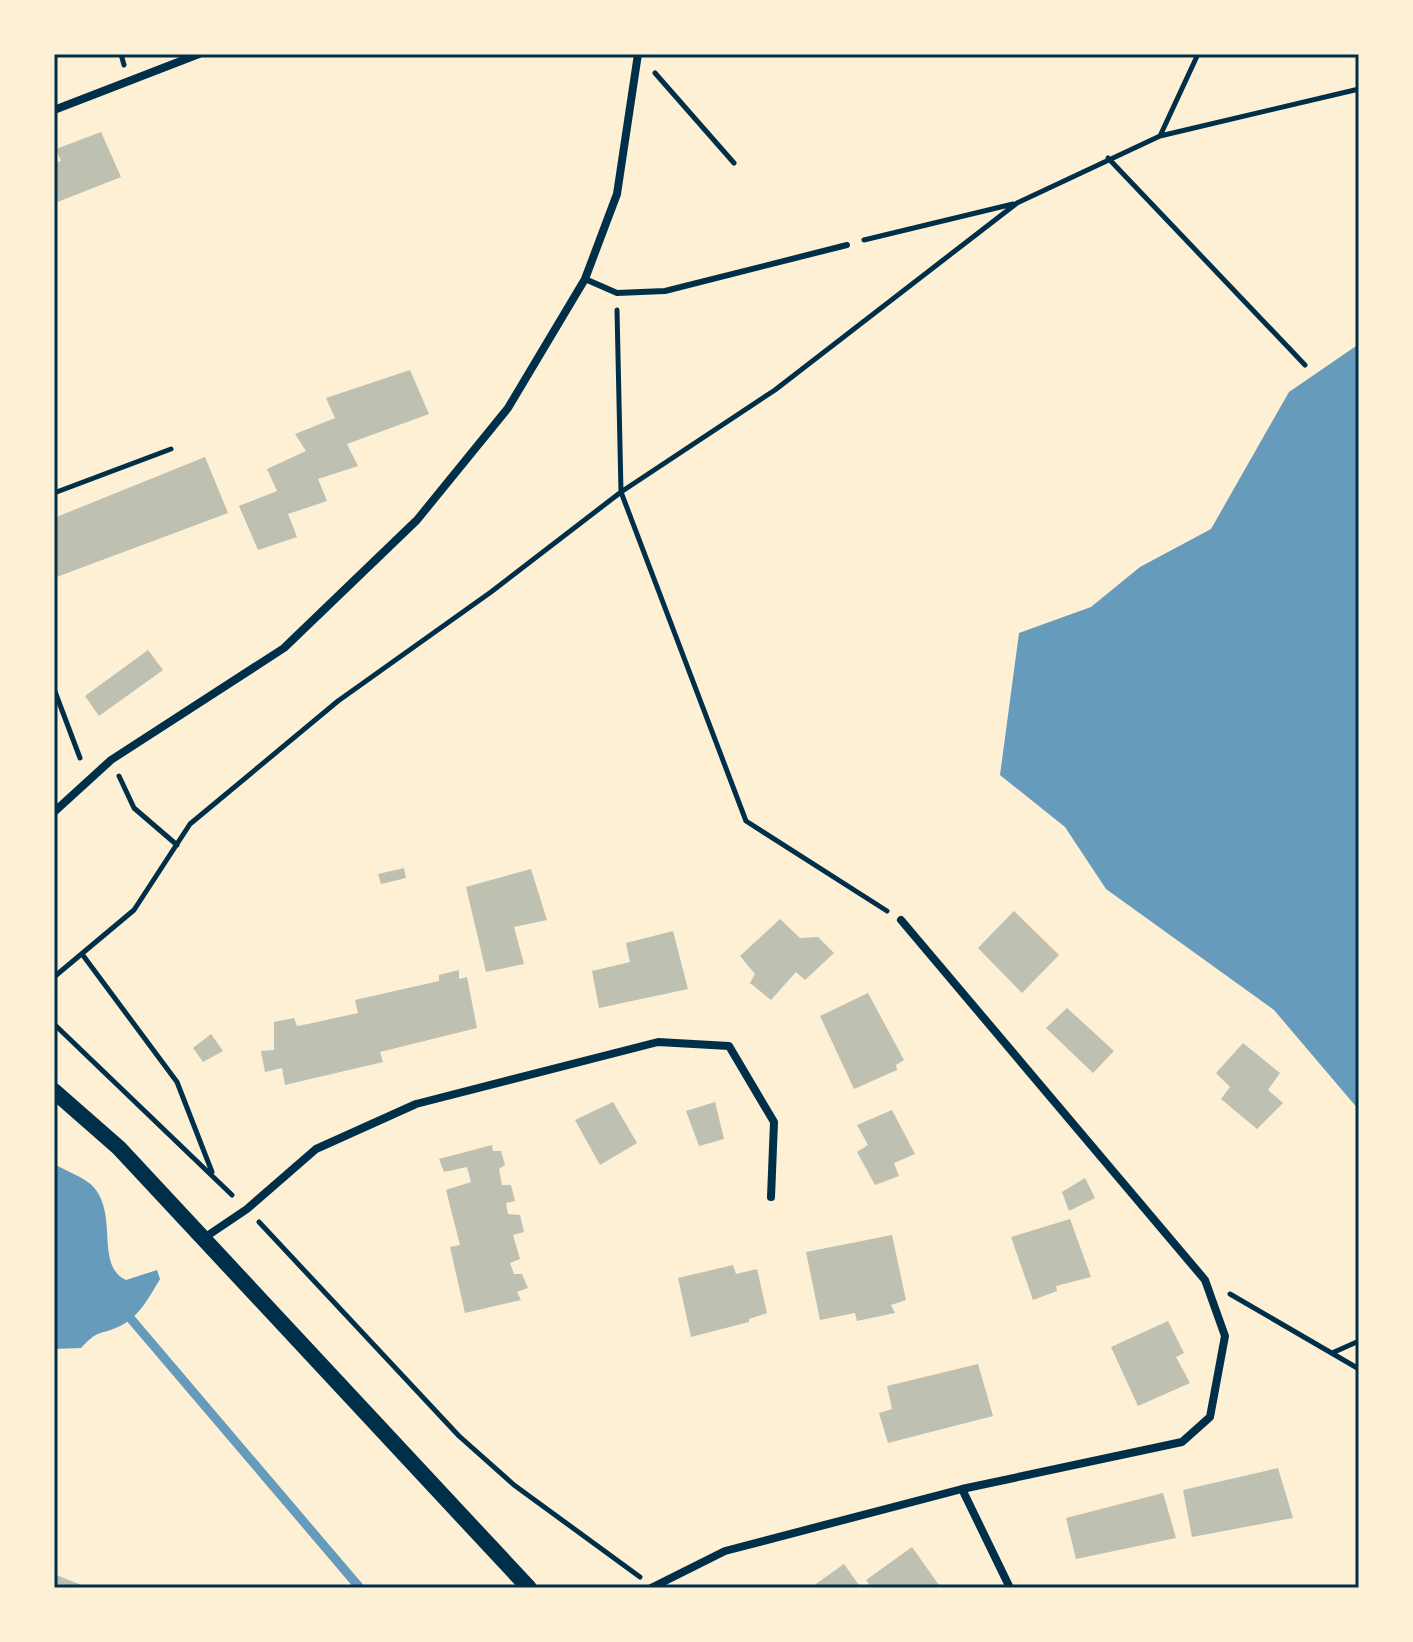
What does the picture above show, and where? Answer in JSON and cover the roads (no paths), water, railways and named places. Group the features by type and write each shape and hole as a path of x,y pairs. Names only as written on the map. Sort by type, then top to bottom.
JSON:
{"main road":[{"path":"54,1091 119,1148 529,1588"}],"street":[{"path":"54,110 199,54"},
{"path":"54,812 111,760 284,648 417,520 508,408 585,279 617,194 638,54"},
{"path":"652,1587 725,1551 962,1489 1182,1442 1210,1417 1225,1336 1205,1280 901,920"},
{"path":"204,1238 247,1209 316,1149 416,1104 658,1042 729,1046 774,1122 771,1197"},
{"path":"962,1489 1010,1588"}],"lane":[{"path":"585,279 617,293 665,291 847,245"}],"water":[{"path":"1359,344 1359,1110 1274,1010 1106,889 1065,827 1000,775 1019,633 1091,607 1140,567 1211,529 1289,392"},
{"path":"54,1164 83,1179 96,1190 102,1202 109,1253 117,1273 126,1280 157,1270 160,1279 132,1319 95,1335 81,1348 54,1349"}],"waterway":[{"path":"131,1319 360,1588"}]}
